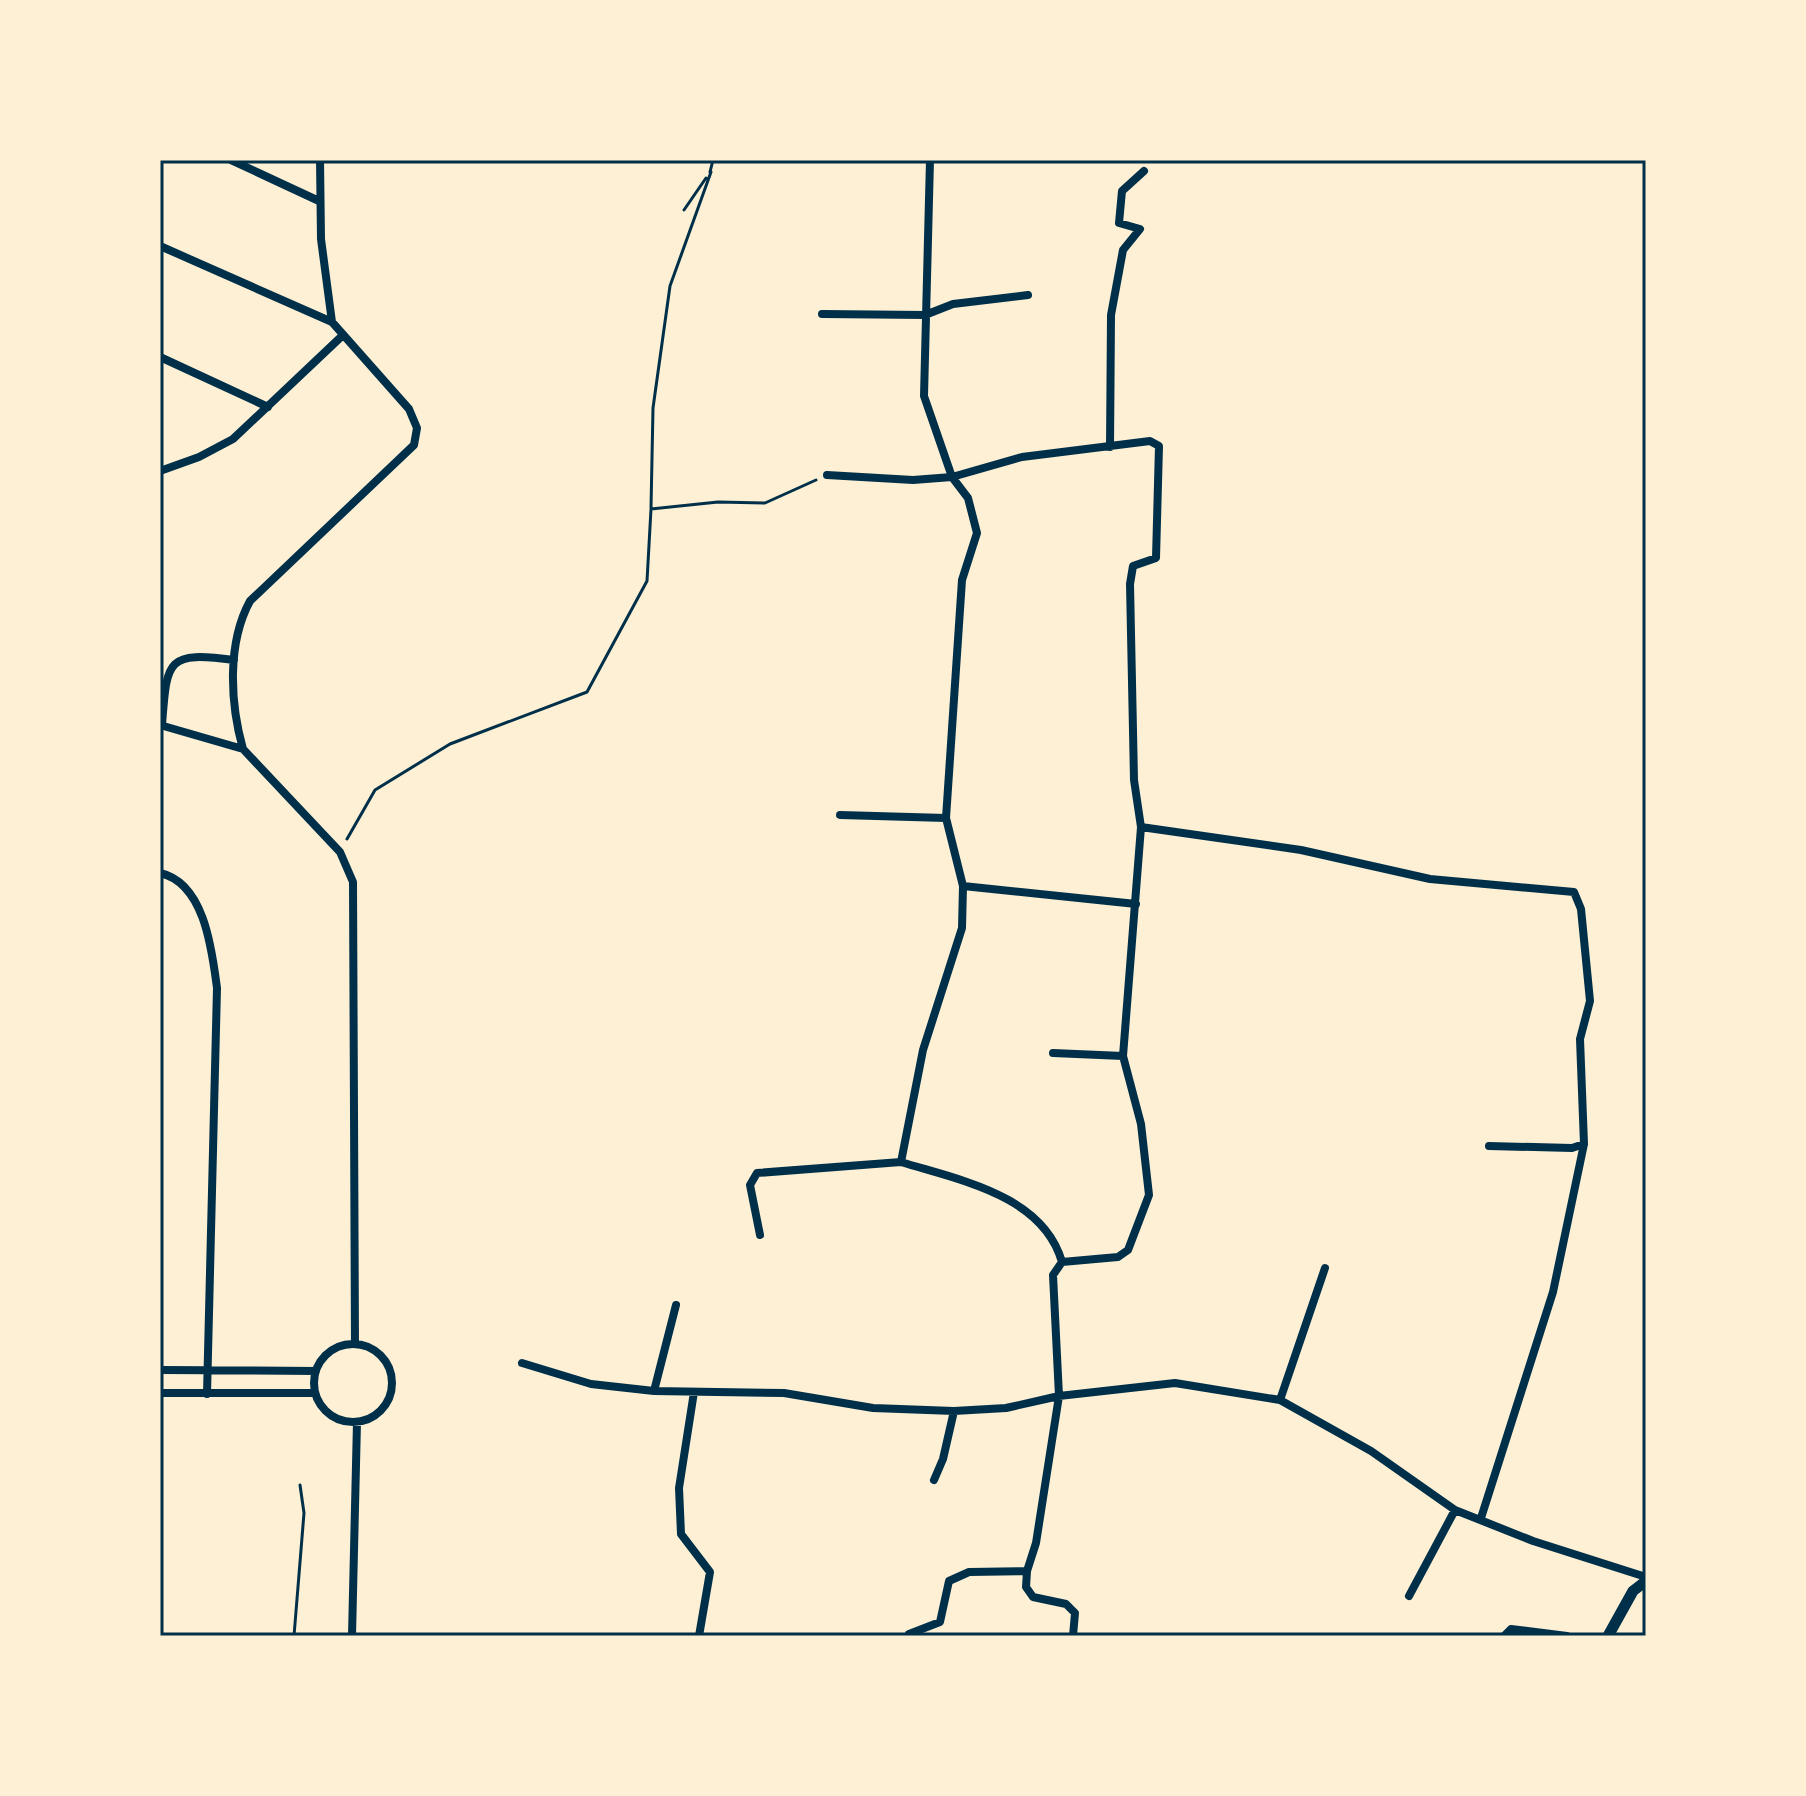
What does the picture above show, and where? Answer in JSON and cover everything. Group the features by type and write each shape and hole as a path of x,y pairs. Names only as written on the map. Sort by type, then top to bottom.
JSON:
{"main road":[{"path":"1608,1636 1633,1591 1646,1579"}],"street":[{"path":"231,160 319,201"},
{"path":"320,160 319,201 332,322 409,409 417,428 414,445 250,601 238,627 234,660 238,731 243,749 340,852 349,867 355,902 355,1344"},
{"path":"901,1162 923,1050 962,928 963,886 946,818 962,580 977,533 968,498 952,477 924,396 930,160"},
{"path":"1110,447 1111,315 1123,250 1140,229 1119,223 1122,191 1144,171"},
{"path":"160,246 332,322"},
{"path":"822,314 925,315 953,304 1028,295"},
{"path":"161,470 199,457 233,439 342,336"},
{"path":"160,357 268,407"},
{"path":"827,475 913,480 952,477 1022,457 1150,441 1159,446 1156,558 1133,566 1130,584 1134,780 1141,827 1123,1056 1141,1124 1149,1195 1128,1250 1120,1256 1062,1262 1053,1275 1059,1396 1036,1543 1027,1571 1026,1587 1033,1597 1066,1604 1075,1613 1073,1636"},
{"path":"234,660 189,656 179,659 165,684 161,725 243,749"},
{"path":"840,815 946,818"},
{"path":"1141,827 1301,850 1430,879 1574,892 1581,909 1590,1001 1580,1039 1584,1144 1553,1292 1481,1518"},
{"path":"160,873 171,875 191,897 210,935 217,988 207,1394"},
{"path":"963,886 1136,904"},
{"path":"1053,1053 1123,1056"},
{"path":"1489,1146 1572,1148 1584,1144"},
{"path":"760,1235 750,1185 757,1173 901,1162 997,1192 1042,1225 1062,1262"},
{"path":"1280,1400 1325,1268"},
{"path":"654,1391 676,1305"},
{"path":"355,1344 381,1356 392,1382 383,1409 357,1422 332,1414 315,1393 316,1371 324,1357 338,1347 355,1344"},
{"path":"522,1363 591,1384 654,1391 784,1393 873,1408 954,1411 1006,1408 1059,1396 1175,1383 1280,1400 1371,1451 1455,1510 1533,1541 1646,1579"},
{"path":"160,1370 316,1371"},
{"path":"694,1392 679,1488 681,1534 710,1572 699,1636"},
{"path":"160,1393 315,1393"},
{"path":"934,1480 943,1459 954,1411"},
{"path":"352,1636 357,1422"},
{"path":"1409,1596 1455,1510"},
{"path":"909,1634 940,1622 949,1581 969,1572 1027,1571"},
{"path":"1504,1636 1511,1629 1525,1629 1567,1636"}],"path":[{"path":"340,852 375,790 450,744 587,692 647,581 653,408 670,286 713,160"},
{"path":"684,210 711,172"},
{"path":"651,509 718,502 765,503 827,475"},
{"path":"294,1636 304,1513 300,1485"}]}
